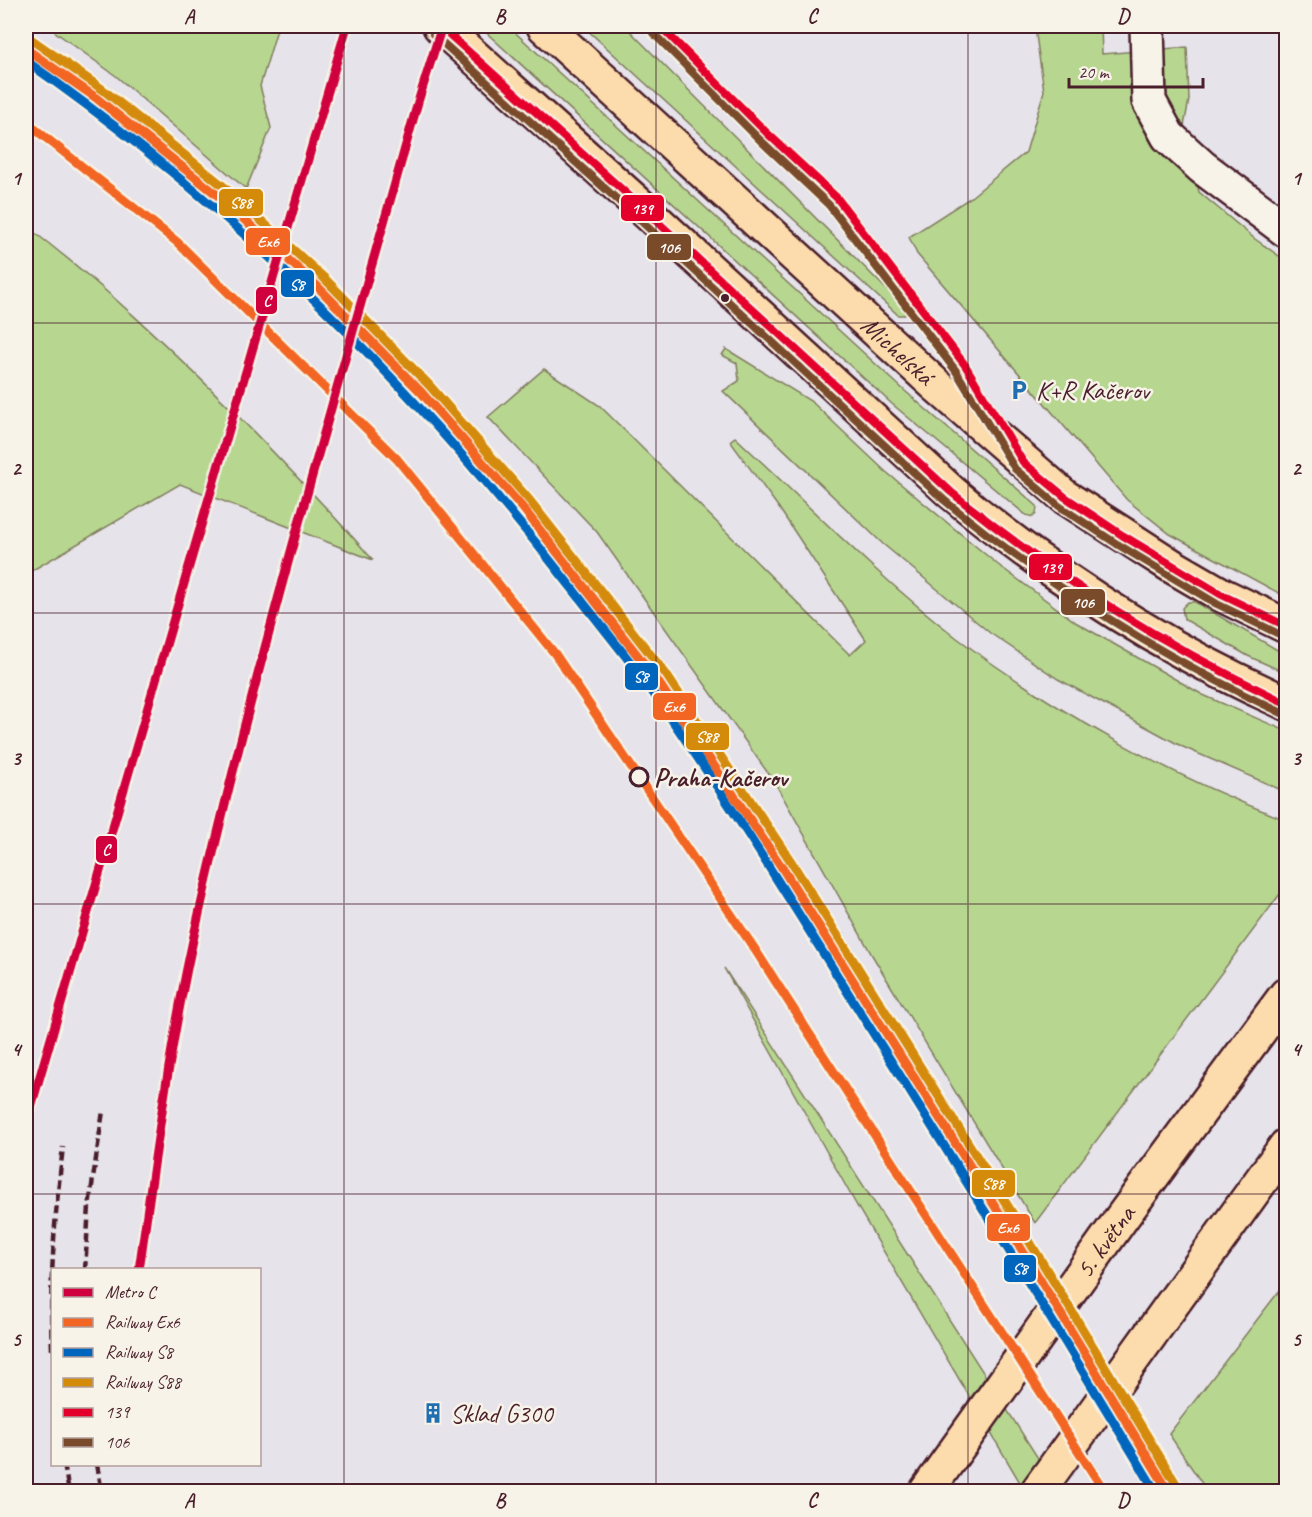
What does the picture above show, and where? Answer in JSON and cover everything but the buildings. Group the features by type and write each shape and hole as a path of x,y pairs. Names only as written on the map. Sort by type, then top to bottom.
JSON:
{"main road":[{"path":"440,26 982,518 1071,584 1151,635 1198,661 1287,703"},
{"name":"Michelská","path":"544,26 937,386 1065,497 1172,566 1222,595 1287,626"},
{"name":"5. května","path":"926,1491 1117,1225 1287,995"},
{"path":"1036,1491 1287,1146"}],"street":[{"path":"1147,26 1149,101 1168,136 1202,167 1287,230"}],"green space":[{"path":"47,26 278,26 260,86 271,128 246,189 116,76"},
{"path":"479,26 508,26 905,391 1037,506 1036,514 1033,517 1026,515 892,404"},
{"path":"583,26 625,26 905,308 905,315 898,315"},
{"path":"1032,26 1101,26 1102,54 1187,47 1189,100 1184,126 1199,192 1255,239 1286,261 1286,597 1170,534 1127,500 917,254 909,237 970,198 1026,152 1044,91 1036,35"},
{"path":"26,226 136,317 188,366 290,470 373,560 180,484 31,571 26,587"},
{"path":"726,349 812,402 885,471 997,564 1077,623 1203,695 1286,731 1286,792 1183,747 1058,679 990,633 883,544 723,391 739,381 737,363 722,355"},
{"path":"544,369 600,406 850,655 866,640 779,508 730,441 735,437 899,590 957,638 995,665 1034,692 1116,741 1200,784 1286,820 1286,886 1035,1223 872,955 775,783 597,532 488,417"},
{"path":"1188,602 1195,602 1286,655 1286,673 1248,656 1184,619 1182,608"},
{"path":"724,968 1059,1491 1025,1491 857,1206"},
{"path":"1280,1290 1286,1306 1286,1491 1207,1491 1169,1434"}],"railway":[{"path":"85,1268 89,1206 103,1111"},
{"path":"52,1268 63,1147"},
{"path":"64,1466 69,1492"},
{"path":"97,1466 102,1492"}],"metro line":[{"name":"C","path":"26,1124 347,26"},
{"name":"C","path":"139,1268 180,1005 222,815 303,509 418,102 442,26"}],"rail line":[{"name":"S88","path":"32,40 102,89 223,186 323,277 429,385 530,501 665,673 790,860 1014,1216 1178,1487"},
{"name":"Ex6","path":"26,49 95,97 216,194 316,285 421,392 522,507 656,679 781,866 1005,1222 1169,1492"},
{"name":"S8","path":"26,61 104,118 179,178 251,240 320,306 387,373 452,444 612,639 649,687 762,856 1050,1317 1156,1492"},
{"name":"Ex6","path":"26,122 177,242 397,459 555,654 754,948 1105,1492"}],"transit line":[{"name":"139","path":"440,26 637,203 951,492 1031,553 1112,608 1196,658 1286,703"},
{"name":"139","path":"660,26 767,133 837,198 965,365 1023,462 1065,497 1122,535 1222,595 1286,626"},
{"name":"106","path":"653,33 829,205 956,371 1015,469 1059,506 1117,544 1217,604 1281,635"},
{"name":"106","path":"433,34 630,211 944,500 1023,561 1106,617 1192,668 1282,713"}],"place":[{"name":"K+R Kačerov","path":"1019,390"},
{"name":"Praha-Kačerov","path":"639,777"},
{"name":"Sklad G300","path":"433,1413"}]}
